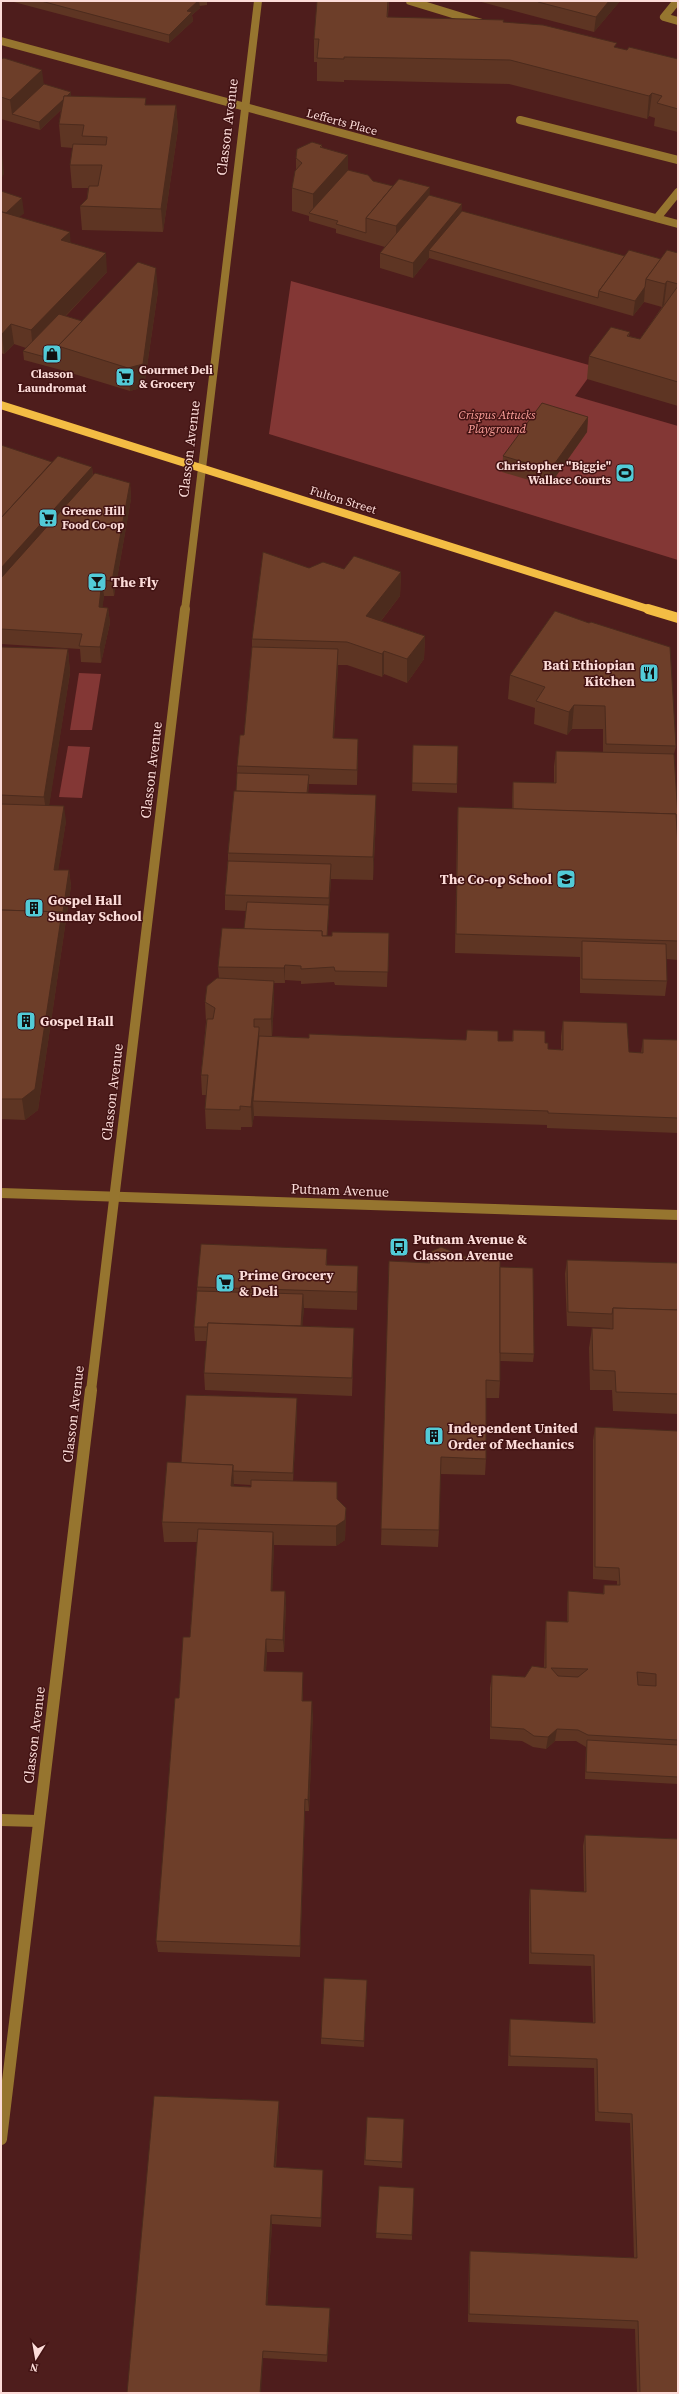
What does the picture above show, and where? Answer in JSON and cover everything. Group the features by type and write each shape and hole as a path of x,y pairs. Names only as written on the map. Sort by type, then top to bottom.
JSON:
{"main road":[{"name":"Fulton Street","path":"1,405 678,618"}],"street":[{"name":"Classon Avenue","path":"1,2139 38,1821 115,1197 244,107 258,1"},
{"path":"410,1 492,26"},
{"path":"677,1 664,17 678,21"},
{"name":"Lefferts Place","path":"1,42 678,224"},
{"path":"520,120 678,160"},
{"path":"656,218 678,192"},
{"name":"Putnam Avenue","path":"1,1193 678,1215"},
{"path":"1,1820 38,1821"}],"green space":[{"name":"Crispus Attucks Playground","path":"291,281 596,367 575,396 678,426 678,560 269,434"},
{"path":"79,673 101,674 92,730 70,730"},
{"path":"68,746 90,747 82,798 59,797"}],"building":[{"path":"41,1 198,1 187,11 192,12 169,35"},
{"path":"317,1 388,1 387,17 504,20 503,22 543,25 617,43 614,47 627,50 629,47 678,59 678,109 657,103 662,96 652,93 649,96 510,60 344,57 344,59 317,58 319,39 314,39"},
{"path":"609,1 596,17 538,2"},
{"path":"4,58 42,70 10,100 1,97 1,59"},
{"path":"44,84 71,92 67,96 64,96 64,99 39,122 12,114"},
{"path":"64,96 146,98 145,105 176,105 161,209 80,206 87,199 89,186 98,186 102,165 70,165 73,144 106,145 107,137 82,136 84,125 59,124"},
{"path":"312,142 322,145 320,147 348,155 313,194 292,188 295,171 302,163 296,158 297,149"},
{"path":"348,170 368,175 373,181 393,186 366,218 366,233 336,224 338,221 309,213"},
{"path":"399,179 430,187 396,226 366,218"},
{"path":"1,191 22,198 6,213 1,213"},
{"path":"429,195 462,204 413,263 380,253"},
{"path":"462,211 625,256 599,291 598,298 429,250"},
{"path":"2,212 70,232 61,240 106,253 31,330 11,324 1,334 1,213"},
{"path":"629,250 661,259 646,279 645,287 635,301 599,291"},
{"path":"667,250 678,253 678,284 667,281 665,284 646,279"},
{"path":"138,262 156,268 143,364 128,368 58,346"},
{"path":"678,286 678,382 589,356 611,327 630,332 627,336 640,339"},
{"path":"59,314 82,321 58,346 60,361 23,351"},
{"path":"542,403 588,417 550,470 503,456"},
{"path":"1,445 52,462 1,518"},
{"path":"58,456 92,467 1,568 1,518"},
{"path":"95,473 130,483 112,581 102,580 99,607 108,608 100,647 79,646 82,634 1,629 1,578"},
{"path":"263,552 309,568 323,562 344,569 354,556 401,572 366,616 425,636 407,659 384,651 382,654 347,642 252,639"},
{"path":"555,611 589,623 591,622 670,647 676,746 606,744 605,706 574,705 569,712 536,701 545,687 510,675"},
{"path":"1,647 68,649 44,797 1,795"},
{"path":"252,647 338,649 333,738 358,739 357,770 237,766 240,735 244,735"},
{"path":"413,745 458,746 457,784 412,783"},
{"path":"556,751 674,754 678,818 676,814 513,809 513,782 556,783"},
{"path":"237,773 309,775 307,793 236,791"},
{"path":"234,791 376,795 373,857 228,853"},
{"path":"1,804 64,806 54,870 69,870 62,918 62,912 1,910"},
{"name":"The Co-op School","path":"458,807 676,814 678,847 678,941 456,934"},
{"path":"228,861 331,864 329,898 225,895"},
{"path":"247,902 329,905 327,936 322,936 322,931 244,929"},
{"name":"Gospel Hall","path":"1,910 62,912 35,1089 22,1099 1,1099"},
{"path":"222,928 322,931 322,936 332,936 332,932 389,933 388,972 335,971 334,967 301,969 301,966 285,965 284,968 218,967"},
{"path":"582,941 666,944 667,981 582,979"},
{"path":"217,978 274,981 271,1019 254,1019 254,1027 259,1027 259,1030 251,1107 240,1106 240,1110 205,1109 208,1075 201,1075 207,1019 213,1019 215,1008 205,1002 207,986"},
{"path":"563,1021 627,1023 629,1052 643,1053 643,1039 678,1040 678,1118 548,1113 548,1111 253,1101 259,1036 309,1038 309,1034 466,1040 467,1030 498,1031 498,1041 513,1041 513,1030 545,1031 545,1043 548,1043 548,1049 563,1050"},
{"path":"201,1244 327,1249 326,1265 358,1266 357,1292 197,1287"},
{"name":"Independent United Order of Mechanics","path":"441,1247 451,1251 455,1256 500,1257 500,1381 486,1380 486,1459 441,1457 439,1530 381,1529 389,1261 430,1263 428,1256 432,1251"},
{"path":"567,1260 678,1263 678,1310 613,1308 612,1314 568,1312"},
{"path":"500,1267 533,1268 534,1354 500,1353"},
{"path":"197,1291 303,1294 301,1326 208,1323 208,1327 194,1327"},
{"path":"613,1308 678,1310 678,1394 616,1392 615,1371 593,1370 592,1328 613,1329"},
{"path":"208,1323 354,1328 352,1378 204,1373"},
{"path":"186,1395 297,1398 293,1473 233,1471 233,1465 181,1463"},
{"path":"595,1427 678,1431 678,1740 588,1735 578,1730 557,1729 548,1737 534,1736 524,1729 491,1727 492,1675 525,1677 532,1666 546,1668 546,1621 568,1622 568,1591 604,1594 604,1585 620,1585 619,1568 595,1567","holes":["551,1668 588,1669 578,1677 558,1676","637,1672 656,1674 656,1686 638,1685"]},
{"path":"167,1462 233,1465 231,1486 251,1487 251,1480 337,1482 337,1499 346,1508 345,1520 336,1526 162,1522"},
{"path":"198,1529 273,1532 271,1591 285,1591 283,1640 266,1639 264,1671 303,1672 302,1701 312,1701 308,1800 305,1799 300,1946 156,1941 175,1698 179,1698 183,1637 190,1637"},
{"path":"587,1740 678,1745 678,1777 586,1772"},
{"path":"585,1835 678,1839 678,2393 640,2393 638,2321 469,2314 470,2251 637,2258 632,2114 598,2112 597,2059 510,2056 510,2019 595,2023 594,1955 531,1953 530,1889 586,1892"},
{"path":"324,1978 367,1980 364,2041 321,2038"},
{"path":"154,2096 279,2101 274,2167 323,2170 321,2218 271,2215 266,2305 330,2308 327,2355 263,2351 260,2393 127,2393"},
{"path":"367,2117 404,2119 402,2162 365,2160"},
{"path":"379,2186 414,2188 412,2235 376,2233"}],"place":[{"name":"Classon Laundromat","path":"52,354"},
{"name":"Gourmet Deli & Grocery","path":"125,377"},
{"name":"Christopher \"Biggie\" Wallace Courts","path":"625,473"},
{"name":"Greene Hill Food Co-op","path":"48,518"},
{"name":"The Fly","path":"97,582"},
{"name":"Bati Ethiopian Kitchen","path":"649,673"},
{"name":"The Co-op School","path":"566,879"},
{"name":"Gospel Hall Sunday School","path":"34,908"},
{"name":"Gospel Hall","path":"26,1021"},
{"name":"Putnam Avenue & Classon Avenue","path":"399,1247"},
{"name":"Prime Grocery & Deli","path":"225,1283"},
{"name":"Independent United Order of Mechanics","path":"434,1436"}]}
